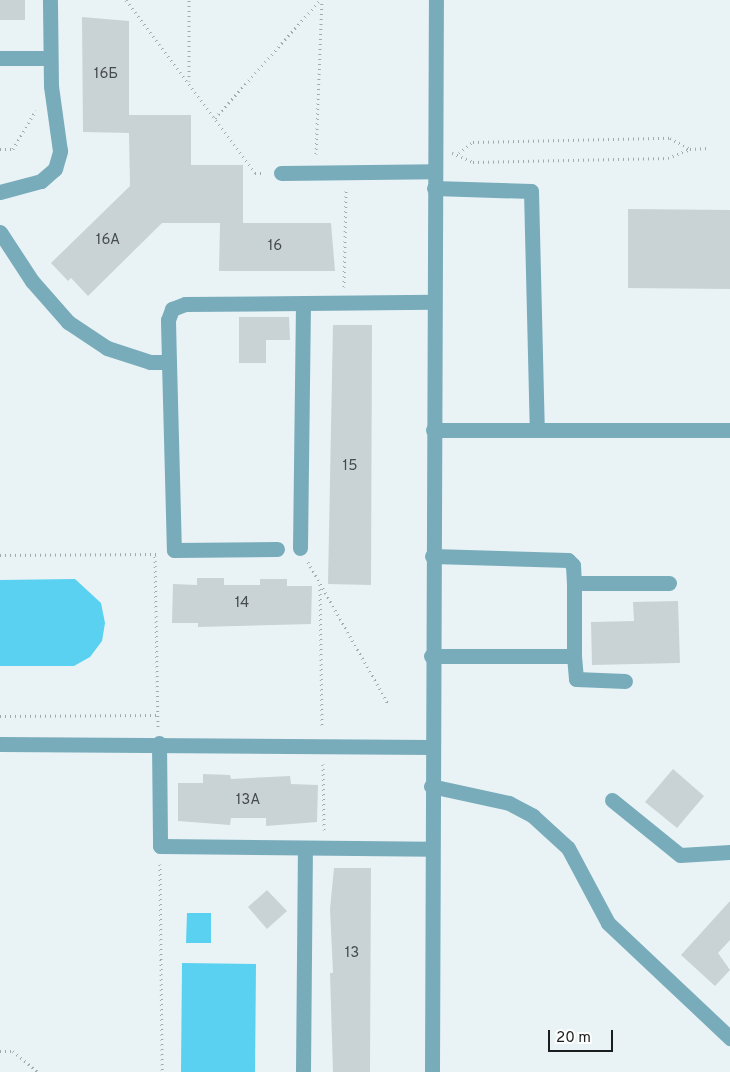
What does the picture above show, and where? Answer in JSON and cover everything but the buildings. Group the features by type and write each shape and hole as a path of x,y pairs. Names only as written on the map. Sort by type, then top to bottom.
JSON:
{"street":[{"path":"0,192 41,181 55,169 60,151 51,86 50,0"},
{"path":"432,1072 431,656 436,0"},
{"path":"0,58 50,58"},
{"path":"281,173 434,171"},
{"path":"434,188 531,191 537,429"},
{"path":"0,232 32,281 68,322 107,348 150,362 169,362"},
{"path":"277,549 174,550 168,320 172,309 185,304 433,302"},
{"path":"300,548 303,303"},
{"path":"433,430 730,430"},
{"path":"432,556 568,560 574,565 574,656 576,678 625,681"},
{"path":"574,583 669,583"},
{"path":"431,656 574,656"},
{"path":"0,744 159,742 431,747"},
{"path":"159,742 160,846 431,849"},
{"path":"431,786 509,803 533,816 568,848 608,923 730,1038"},
{"path":"612,800 680,855 730,852"},
{"path":"303,1072 305,848"}],"path":[{"path":"126,0 216,118 255,173 281,173"},
{"path":"188,82 190,0"},
{"path":"216,118 321,0"},
{"path":"315,172 321,0"},
{"path":"0,149 13,149 51,86"},
{"path":"459,153 473,142 670,138 690,149"},
{"path":"446,153 459,153 473,162 668,158 690,149 709,148"},
{"path":"344,303 346,172"},
{"path":"300,548 390,705"},
{"path":"0,555 155,555 174,550"},
{"path":"320,584 324,848"},
{"path":"0,716 158,715"},
{"path":"160,846 162,1072"},
{"path":"0,1051 14,1051 38,1072"}],"shaded area":[{"path":"75,579 101,603 105,623 102,641 90,657 74,666 0,666 0,580"},
{"path":"187,913 211,913 211,943 186,943"},
{"path":"182,963 256,964 255,1072 181,1072"}]}
